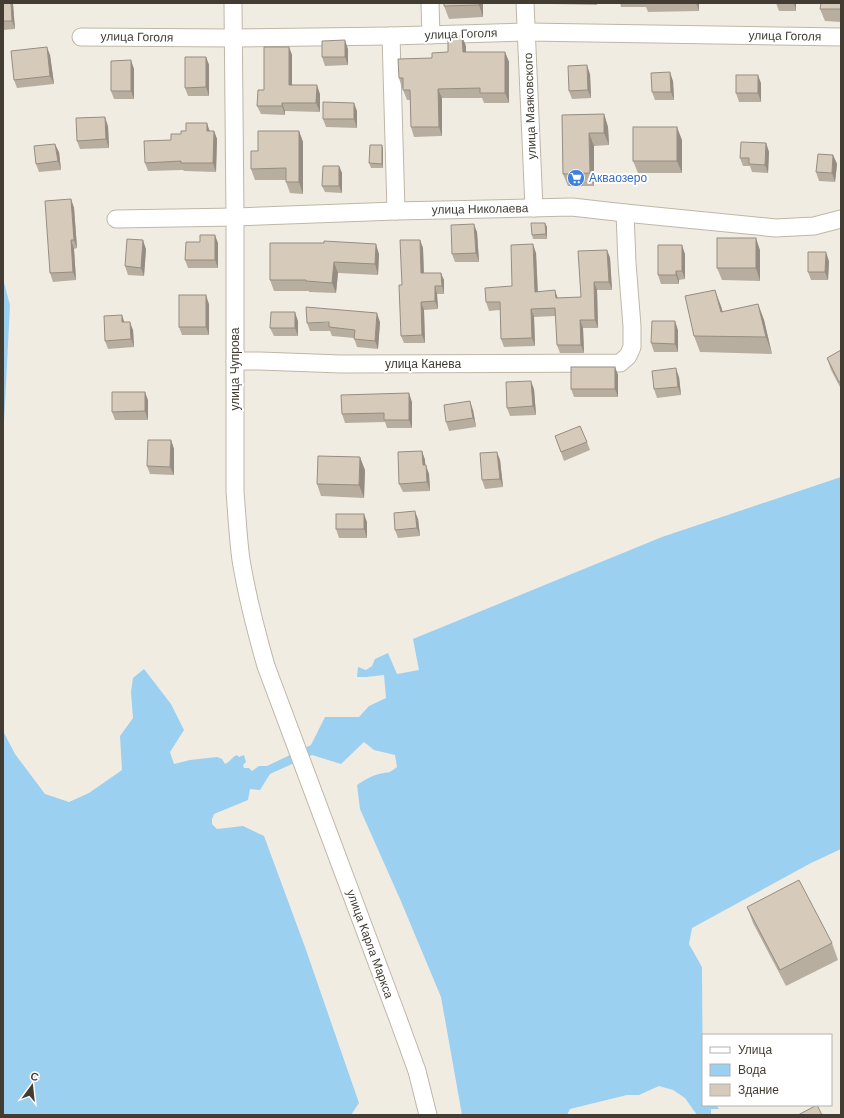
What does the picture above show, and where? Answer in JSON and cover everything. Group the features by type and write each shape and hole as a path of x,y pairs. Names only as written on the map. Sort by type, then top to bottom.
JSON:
{"street":[{"name":"улица Чупрова","path":"233,3 236,217 235,492 237,528 241,560 256,632 266,666 307,775"},
{"path":"430,3 431,35"},
{"name":"улица Маяковского","path":"525,3 534,208"},
{"name":"улица Гоголя","path":"81,37 233,38 391,36 527,32 841,37"},
{"path":"391,36 396,211"},
{"name":"улица Николаева","path":"116,219 572,207 776,228 814,226 841,219"},
{"name":"улица Канева","path":"235,361 341,364 620,363 628,356 632,347 625,213"},
{"name":"улица Карла Маркса","path":"307,775 417,1071 428,1115"}],"water":[{"path":"3,279 10,305 3,442"},
{"path":"841,477 841,849 811,863 692,928 689,944 702,967 702,1106 717,1106 719,1109 711,1109 711,1115 697,1115 685,1098 673,1090 659,1086 639,1095 627,1095 570,1109 567,1115 462,1115 441,997 360,809 357,785 370,777 390,772 397,767 395,755 374,750 364,742 341,764 312,755 270,774 260,790 250,789 248,800 214,814 212,819 212,824 217,829 243,826 264,836 305,947 359,1103 351,1115 3,1115 3,731 15,754 45,794 69,802 89,793 122,770 120,736 133,718 131,692 133,678 144,669 171,704 184,730 170,752 174,764 190,760 217,757 222,759 225,764 237,755 239,757 244,755 246,762 243,765 244,768 249,768 252,771 259,766 267,766 311,745 325,717 359,717 369,706 386,698 384,675 357,677 358,667 366,670 372,666 375,659 388,653 397,674 419,670 413,639 662,537"}],"building":[{"path":"3,3 11,3 12,21 3,21"},
{"path":"444,3 479,3 479,5 444,6"},
{"path":"821,3 841,3 841,9 820,9"},
{"path":"462,36 463,52 505,52 505,93 480,93 480,88 438,89 439,127 411,127 410,90 403,90 403,78 399,78 398,59 432,58 432,53 448,52 448,37"},
{"path":"345,40 345,57 322,57 322,41"},
{"path":"47,47 50,76 14,80 11,51"},
{"path":"264,47 289,47 289,85 317,85 316,103 282,103 282,106 257,106 258,90 264,90"},
{"path":"185,57 206,57 206,87 185,88"},
{"path":"131,60 131,91 111,91 111,61"},
{"path":"587,65 588,90 569,91 568,66"},
{"path":"670,72 671,92 652,92 651,73"},
{"path":"736,75 758,75 758,93 736,93"},
{"path":"323,102 354,103 354,119 323,119"},
{"path":"604,114 604,133 589,133 590,173 563,174 562,115"},
{"path":"105,117 106,139 77,141 76,118"},
{"path":"186,123 207,123 207,131 214,131 213,163 181,163 181,161 145,163 144,141 171,140 171,134 181,134 181,131 186,131"},
{"path":"633,127 677,127 677,161 633,161"},
{"path":"258,131 299,131 299,182 286,182 286,168 251,169 251,151 258,151"},
{"path":"741,142 766,143 765,165 749,164 749,158 740,158"},
{"path":"55,144 58,161 36,164 34,146"},
{"path":"370,145 382,145 382,164 369,163"},
{"path":"818,154 833,155 832,173 816,172"},
{"path":"323,166 339,166 339,186 322,186"},
{"path":"71,199 74,240 71,240 73,272 50,273 45,201"},
{"path":"531,223 545,223 546,234 532,235"},
{"path":"474,224 476,253 452,254 451,225"},
{"path":"200,235 215,235 215,260 185,260 186,242 200,242"},
{"path":"717,238 756,238 756,268 717,268"},
{"path":"127,239 143,240 141,268 125,266"},
{"path":"400,240 420,240 421,273 441,273 442,286 435,286 435,301 421,302 422,335 401,336 399,285 402,285"},
{"path":"324,241 376,244 375,264 334,262 332,283 306,280 270,280 270,243 324,243"},
{"path":"533,244 535,292 555,290 556,298 581,297 578,251 607,250 609,282 594,282 595,320 580,320 581,345 557,345 555,308 531,309 532,338 501,339 500,302 486,302 485,288 512,286 511,245"},
{"path":"658,245 682,245 682,271 676,271 676,275 658,275"},
{"path":"808,252 826,252 825,272 808,272"},
{"path":"715,290 721,312 758,304 766,337 694,336 685,296"},
{"path":"179,295 206,295 206,327 179,327"},
{"path":"306,307 377,313 375,341 354,339 355,330 329,327 329,322 307,323"},
{"path":"271,312 295,312 295,328 270,328"},
{"path":"122,315 122,322 130,322 131,339 105,341 104,316"},
{"path":"652,321 675,321 675,344 651,343"},
{"path":"841,350 841,381 839,382 827,358"},
{"path":"571,367 615,367 615,389 571,389"},
{"path":"676,368 678,387 654,389 652,371"},
{"path":"531,381 533,406 507,408 506,382"},
{"path":"112,392 145,392 145,411 112,412"},
{"path":"409,393 409,420 384,420 384,413 342,414 341,395"},
{"path":"470,401 473,418 446,422 444,405"},
{"path":"580,426 587,442 561,452 555,436"},
{"path":"148,440 171,440 170,467 147,466"},
{"path":"422,451 423,465 426,465 427,482 399,484 398,452"},
{"path":"497,452 500,479 482,480 480,453"},
{"path":"318,456 360,457 359,485 317,484"},
{"path":"415,511 417,528 395,530 394,513"},
{"path":"336,514 364,514 364,529 336,529"},
{"path":"799,880 832,943 780,970 747,907"},
{"path":"818,1106 822,1115 798,1115"}],"place":[{"name":"Акваозеро","path":"576,178"}]}
